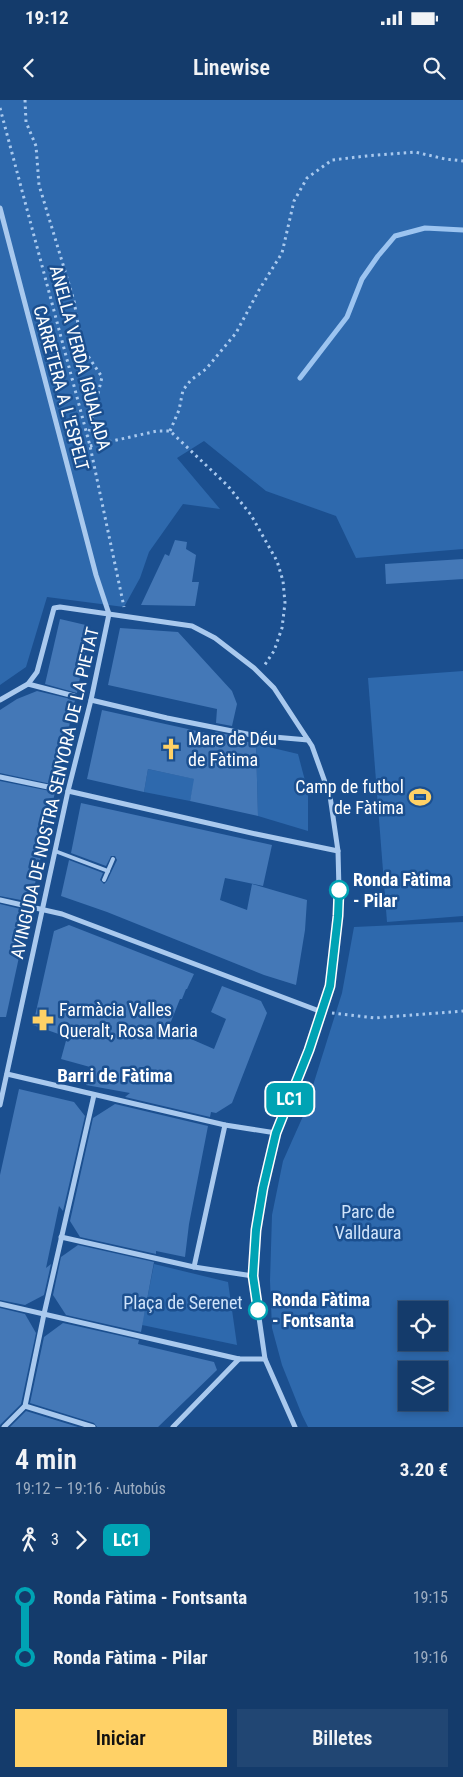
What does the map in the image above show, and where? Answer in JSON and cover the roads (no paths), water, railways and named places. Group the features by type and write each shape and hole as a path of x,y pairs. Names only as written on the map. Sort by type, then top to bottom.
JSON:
{"street":[{"name":"CARRETERA A L'ESPELT","path":"0,208 96,575"},
{"name":"AVINGUDA DE NOSTRA SENYORA DE LA PIETAT","path":"0,1105 68,790 109,614 96,575"},
{"path":"0,700 28,684 37,672 54,608 60,607 192,626 215,638 258,672 274,688 308,740 330,796 338,851 338,916 330,986 294,1091 276,1133 263,1188 256,1230 253,1276 265,1359 295,1427"},
{"path":"28,684 74,696"},
{"path":"90,700 167,718 252,734 308,740"},
{"path":"0,777 53,788"},
{"path":"68,790 338,851"},
{"path":"0,900 62,914 322,1012"},
{"path":"7,1074 224,1125 276,1133"},
{"path":"4,1427 24,1406 94,1095"},
{"path":"194,1267 224,1125"},
{"path":"61,1237 194,1267 253,1276"},
{"path":"0,1304 239,1359 265,1359"},
{"path":"173,1427 239,1359"},
{"path":"24,1406 93,1427"}],"lane":[{"path":"55,851 108,871"},
{"path":"104,880 114,859"}],"waterway":[{"path":"300,378 347,317 362,279 395,236 425,228 463,230"}],"place":[{"name":"Mare de Déu de Fàtima","path":"171,749"},
{"name":"Camp de futbol de Fàtima","path":"420,797"},
{"name":"Ronda Fàtima - Pilar","path":"339,890"},
{"name":"Farmàcia Valles Queralt, Rosa Maria","path":"43,1020"},
{"name":"Ronda Fàtima - Fontsanta","path":"258,1310"}],"district":[{"name":"Barri de Fàtima","path":"115,1075"}],"park label":[{"name":"Parc de Valldaura","path":"368,1222"},
{"name":"Plaça de Serenet","path":"183,1303"}]}
